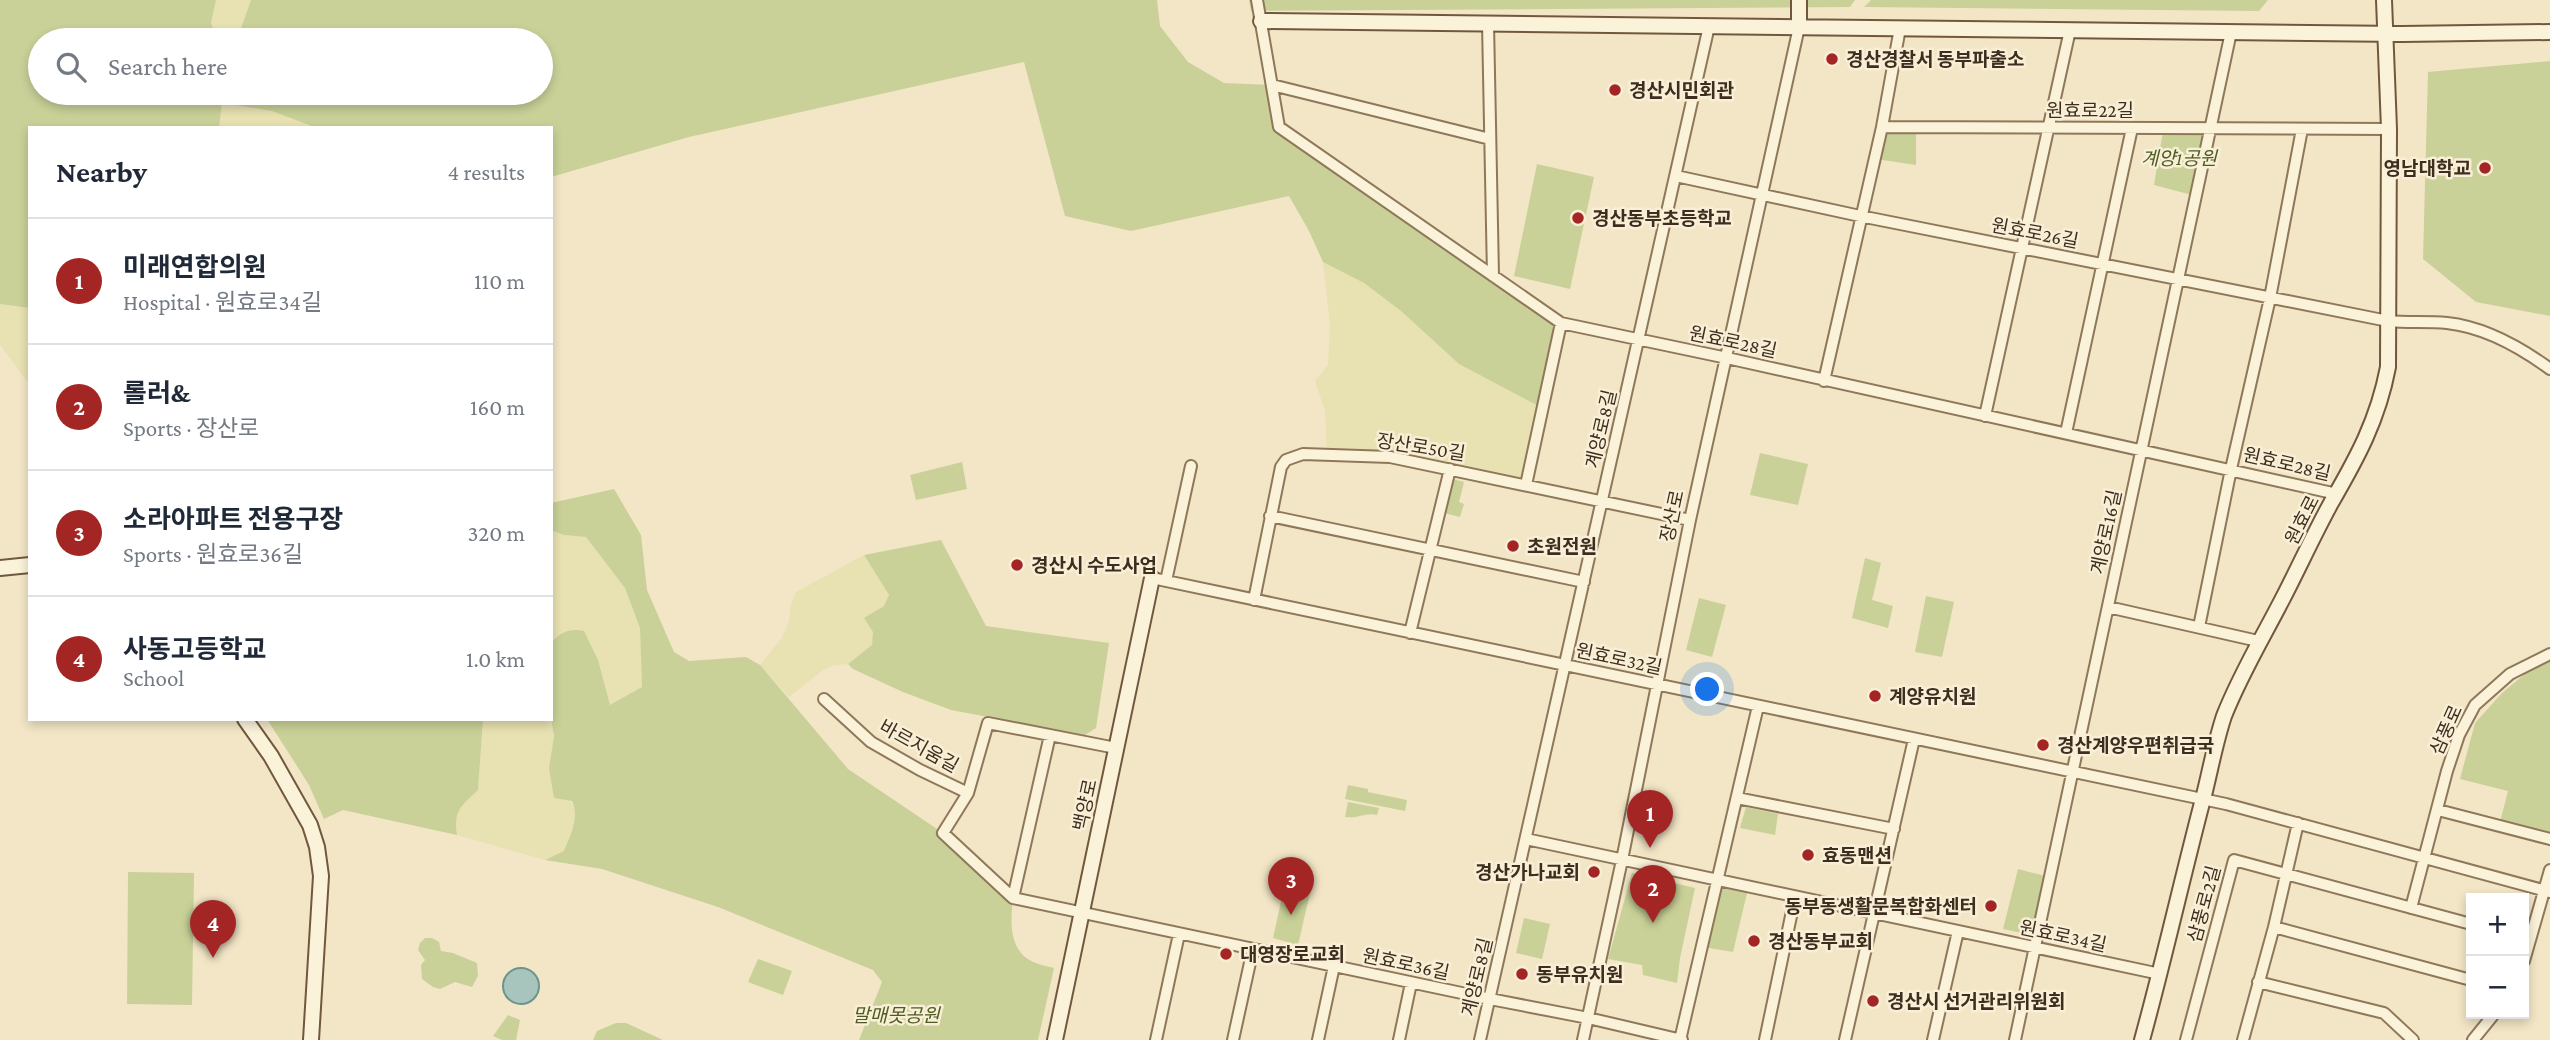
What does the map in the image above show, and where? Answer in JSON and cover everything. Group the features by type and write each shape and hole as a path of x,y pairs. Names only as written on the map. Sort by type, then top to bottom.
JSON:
{"street":[{"name":"원효로28길","path":"1257,0 1279,127 1561,323 2337,494"},
{"name":"장산로","path":"1583,1040 1690,520 1799,27 1799,0"},
{"name":"원효로","path":"2142,1040 2194,826 2224,717 2258,641 2366,439 2382,395 2388,367 2389,129 2385,0"},
{"path":"1261,21 2231,32 2550,32"},
{"path":"1488,23 1493,276"},
{"name":"계양로8길","path":"1480,1040 1709,26"},
{"path":"1824,381 1882,127 1900,28"},
{"path":"1985,416 2070,30"},
{"name":"계양로16길","path":"2015,1040 2231,32"},
{"path":"1272,85 1490,139"},
{"name":"원효로22길","path":"1882,127 2389,129"},
{"path":"2066,433 2132,128"},
{"path":"2199,627 2270,298 2302,129"},
{"name":"원효로26길","path":"1676,176 1860,216 2388,321 2448,323 2492,335 2521,349 2550,369"},
{"path":"1526,485 1561,323"},
{"name":"장산로50길","path":"1254,600 1281,467 1293,456 1303,454 1390,457 1690,520"},
{"name":"백양로","path":"1055,1040 1116,748 1191,466"},
{"path":"1410,633 1450,469"},
{"path":"1270,516 1584,582"},
{"path":"0,568 28,565"},
{"name":"원효로32길","path":"1159,580 2203,800"},
{"path":"2108,607 2258,641"},
{"name":"삼풍로","path":"2412,908 2447,771 2459,735 2475,705 2510,674 2550,654"},
{"name":"바르지움길","path":"824,699 871,742 968,793"},
{"path":"1681,1040 1758,706"},
{"path":"246,721 271,756 310,825 317,847 321,884 311,1040"},
{"path":"1013,898 943,833 968,793 988,723 1116,748"},
{"path":"1013,898 1049,735"},
{"path":"1845,1040 1914,739"},
{"path":"1737,798 1894,829"},
{"path":"2203,800 2547,891"},
{"path":"2438,810 2550,839"},
{"path":"2243,1040 2274,927 2298,823"},
{"path":"1526,839 1622,860"},
{"name":"원효로34길","path":"1622,860 2160,974"},
{"name":"삼풍로2길","path":"2186,1040 2234,860 2466,923"},
{"path":"2529,933 2547,891 2550,870"},
{"path":"1765,1040 1795,897"},
{"name":"원효로36길","path":"1013,898 1588,1018 1681,1040"},
{"path":"2274,927 2466,979"},
{"path":"1933,1040 1958,931"},
{"path":"1156,1040 1179,933"},
{"path":"1233,1040 1253,949"},
{"path":"1318,1040 1334,966"},
{"path":"2258,982 2384,1013 2413,1040"},
{"path":"1399,1040 1411,983"},
{"path":"2473,1040 2490,1019"}],"shaded area":[{"path":"216,0 251,0 241,28 213,28 211,23"},
{"path":"222,105 234,105 272,111 315,126 219,126"},
{"path":"1323,262 1364,283 1401,311 1459,364 1542,408 1526,485 1450,469 1327,454 1325,411 1315,381 1328,365 1330,325"},
{"path":"0,304 28,308 28,382 0,345"},
{"path":"553,531 564,535 586,537 625,588 640,628 642,687 610,706 598,660 555,638 553,640"},
{"path":"864,555 889,595 874,632 872,645 848,664 834,665 823,670 789,697 760,665 781,639 789,621 796,592"},
{"path":"483,721 552,721 554,736 549,768 576,810 575,822 564,851 545,860 457,835 455,819 461,805 478,790"}],"green space":[{"path":"0,0 216,0 211,23 213,28 28,28 28,105 222,105 219,126 28,126 28,308 0,304"},
{"path":"251,0 1157,0 1160,26 1188,62 1224,83 1272,85 1279,127 1561,323 1542,408 1459,364 1401,311 1364,283 1323,262 1289,196 1131,231 1065,216 1024,62 689,137 553,176 553,126 312,126 272,111 234,105 553,105 553,28 241,28"},
{"path":"1249,0 1855,0 1850,7 1251,11"},
{"path":"1871,0 2268,0 2259,11 1864,7"},
{"name":"영남대학교","path":"2550,61 2550,316 2476,302 2423,259 2428,72"},
{"path":"1883,128 1916,129 1916,165 1876,159"},
{"name":"계양1공원","path":"2163,131 2204,131 2192,195 2154,185"},
{"path":"1537,164 1594,177 1570,289 1514,276"},
{"path":"1760,453 1808,464 1798,505 1750,495"},
{"path":"962,462 967,489 916,500 910,475"},
{"path":"1453,479 1464,482 1459,502 1464,504 1460,517 1444,513"},
{"name":"말매못공원","path":"614,489 641,535 647,590 674,652 689,661 746,657 760,665 848,769 943,833 1013,898 1012,931 1017,947 1031,961 1054,968 1038,1040 859,1040 882,982 873,970 718,907 602,869 545,860 564,851 575,814 572,801 554,798 549,768 554,736 552,721 553,641 566,632 584,631 598,660 610,705 642,687 640,628 625,588 586,537 564,535 553,531 553,503"},
{"path":"941,540 986,626 1109,643 1096,728 1085,735 951,710 903,692 853,669 848,664 872,645 873,632 864,618 884,606 889,595 864,555"},
{"path":"1865,558 1881,563 1872,600 1893,606 1888,628 1852,618"},
{"path":"1926,596 1954,602 1942,657 1915,652"},
{"path":"1699,598 1726,605 1712,657 1686,650"},
{"path":"2550,661 2550,833 2500,822 2508,791 2460,779 2475,723 2502,693 2526,673"},
{"path":"268,721 483,721 478,790 457,814 457,835 343,810 324,819 309,785"},
{"path":"1348,785 1407,800 1405,811 1345,799"},
{"path":"1348,802 1379,808 1377,815 1345,817"},
{"path":"1746,807 1778,814 1775,835 1740,828"},
{"path":"2018,869 2049,877 2035,930 2026,934 2003,929"},
{"path":"128,872 194,873 192,1005 127,1004"},
{"path":"1632,873 1695,888 1677,983 1643,975 1642,965 1608,959"},
{"path":"1725,884 1748,889 1733,952 1703,947 1718,886"},
{"path":"1284,888 1310,893 1298,945 1273,938"},
{"path":"1524,918 1550,924 1542,959 1516,953"},
{"path":"425,938 439,942 441,951 477,963 478,976 472,987 455,982 440,989 422,979 421,965 425,960 418,950"},
{"path":"758,959 792,971 783,995 748,982"},
{"path":"508,1015 520,1020 516,1040 502,1040 493,1036"},
{"path":"616,1023 626,1023 663,1040 593,1040 597,1031"}],"water":[{"path":"521,968 534,973 539,986 534,999 521,1004 508,999 503,986 508,973"}],"place":[{"name":"경산경찰서 동부파출소","path":"1832,59"},
{"name":"경산시민회관","path":"1615,90"},
{"name":"영남대학교","path":"2485,168"},
{"name":"경산동부초등학교","path":"1578,218"},
{"name":"초원전원","path":"1513,546"},
{"name":"경산시 수도사업","path":"1017,565"},
{"name":"계양유치원","path":"1875,696"},
{"name":"경산계양우편취급국","path":"2043,745"},
{"name":"미래연합의원","path":"1650,848"},
{"name":"효동맨션","path":"1808,855"},
{"name":"경산가나교회","path":"1594,872"},
{"name":"동부동생활문복합화센터","path":"1991,906"},
{"name":"소라아파트 전용구장","path":"1291,915"},
{"name":"롤러&","path":"1653,923"},
{"name":"경산동부교회","path":"1754,941"},
{"name":"대영장로교회","path":"1226,954"},
{"name":"사동고등학교","path":"213,958"},
{"name":"동부유치원","path":"1522,974"},
{"name":"경산시 선거관리위원회","path":"1873,1001"}]}
